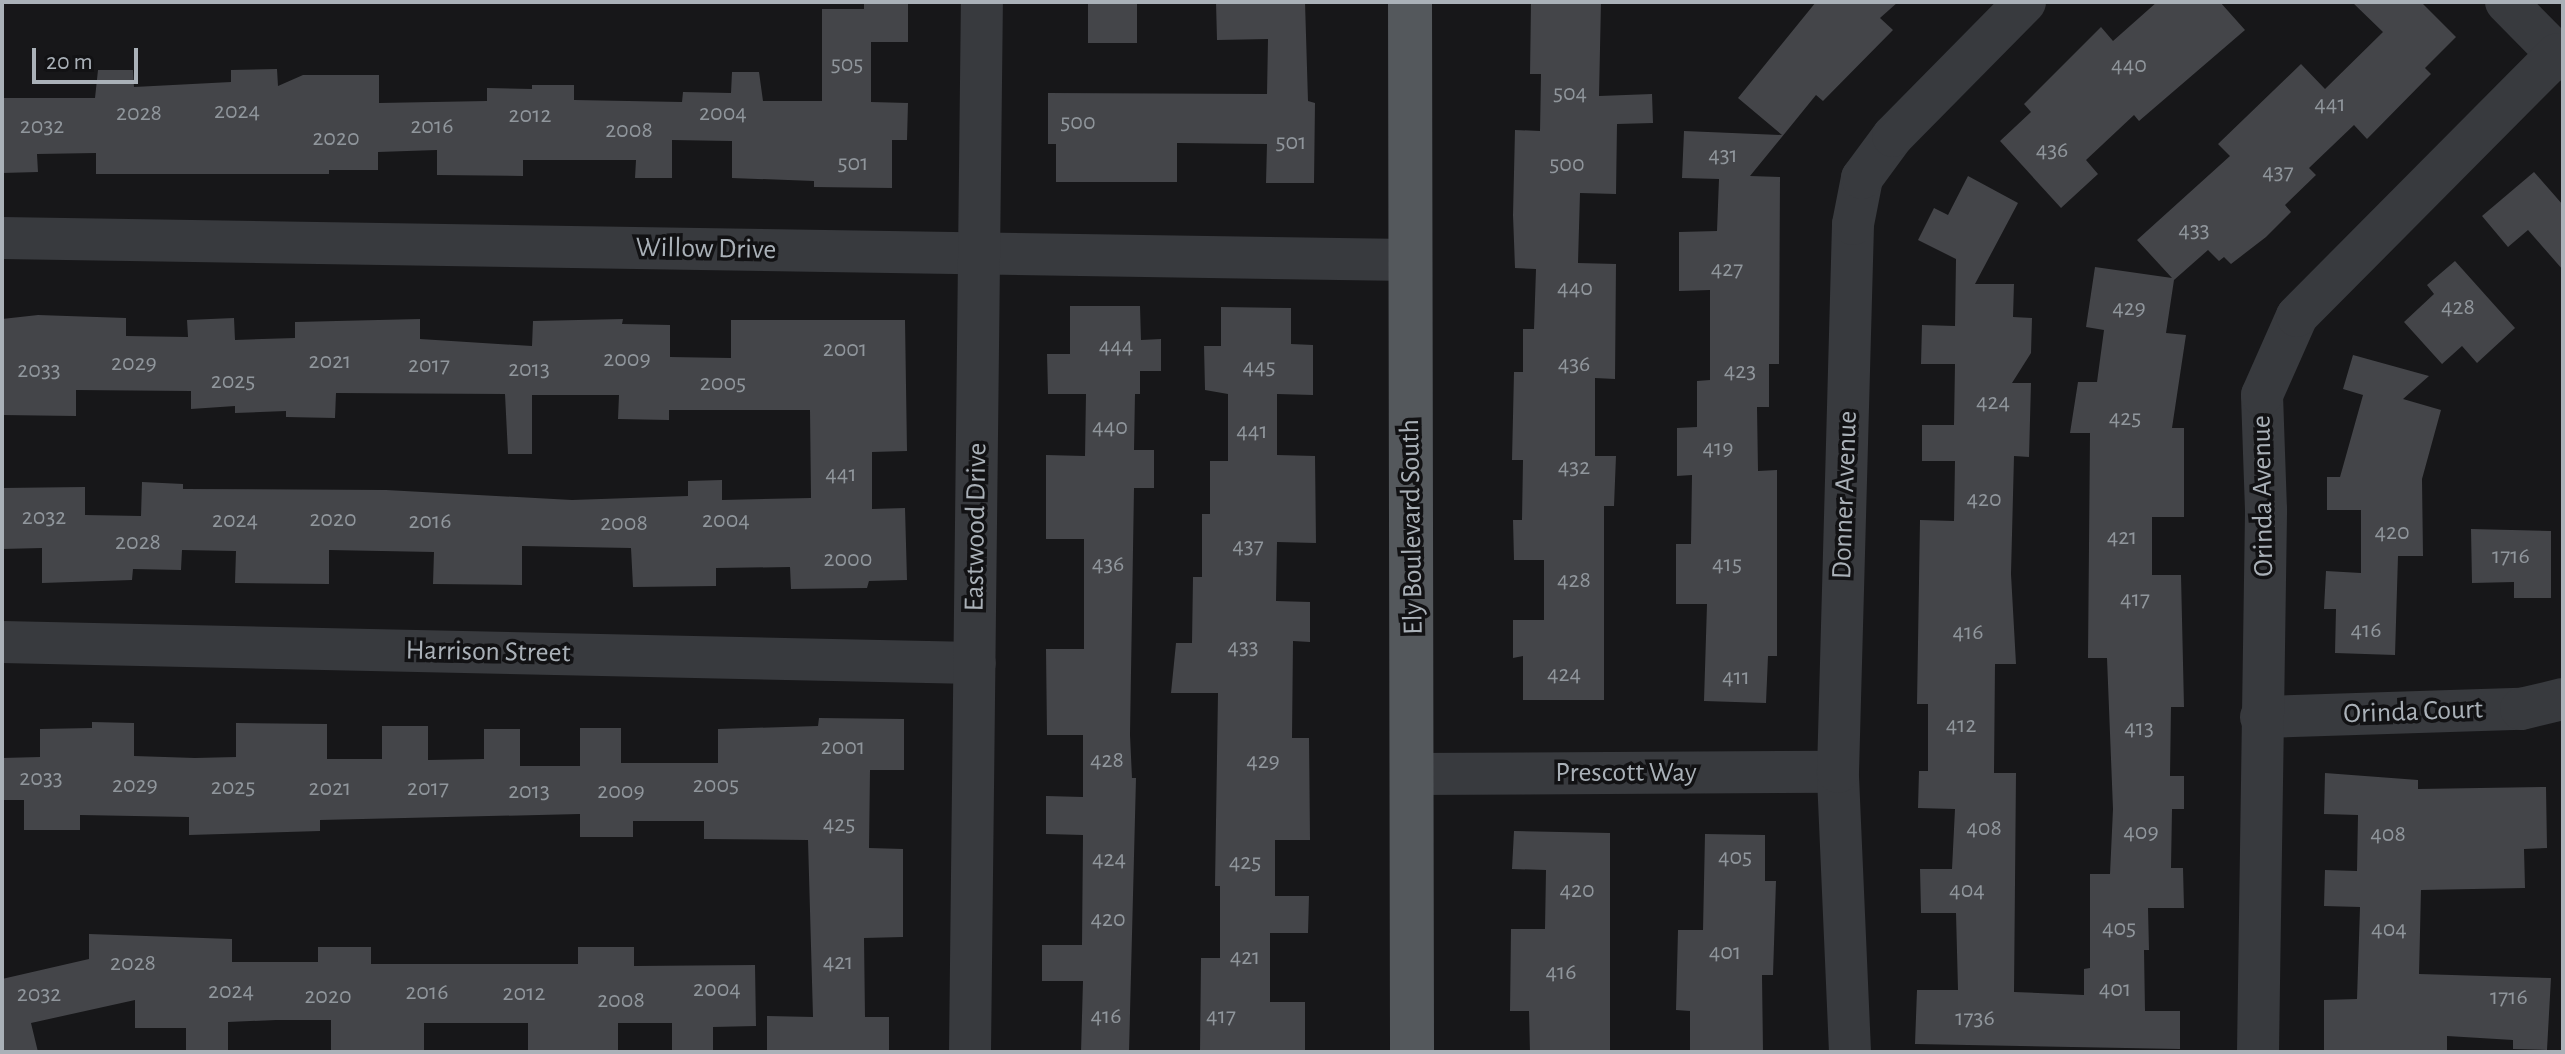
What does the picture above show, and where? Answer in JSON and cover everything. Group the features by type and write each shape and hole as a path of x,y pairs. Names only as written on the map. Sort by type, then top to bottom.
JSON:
{"main road":[{"name":"Ely Boulevard South","path":"1410,2 1414,774 1412,1052"}],"street":[{"name":"Eastwood Drive","path":"970,1052 982,2"},
{"path":"2506,2 2560,57"},
{"name":"Donner Avenue","path":"1850,1052 1838,772 1853,224 1862,178 1893,136 2015,5"},
{"name":"Orinda Avenue","path":"2258,1052 2266,510 2262,395 2297,316 2560,57"},
{"name":"Willow Drive","path":"2,238 1409,260"},
{"name":"Harrison Street","path":"2,642 975,663"},
{"name":"Orinda Court","path":"2261,717 2521,709 2563,699"},
{"name":"Prescott Way","path":"1414,774 1838,772"}],"building":[{"path":"1088,2 1137,2 1137,43 1088,43"},
{"path":"1216,2 1305,2 1308,101 1315,103 1314,183 1266,183 1267,144 1177,143 1177,182 1056,182 1056,144 1048,144 1048,93 1267,94 1268,39 1217,40"},
{"path":"1531,2 1601,2 1599,96 1652,94 1653,123 1617,124 1616,194 1580,193 1578,263 1616,264 1615,379 1595,378 1595,456 1616,456 1614,506 1604,506 1604,700 1523,700 1523,656 1513,658 1513,620 1544,620 1544,560 1514,560 1513,520 1522,520 1523,460 1512,460 1514,372 1523,372 1523,329 1534,329 1536,269 1515,268 1513,215 1515,130 1540,131 1541,74 1530,74"},
{"path":"1816,2 1898,2 1880,18 1893,30 1823,101 1816,95 1750,176 1780,177 1779,364 1769,364 1769,407 1757,407 1758,471 1777,470 1777,656 1768,656 1766,703 1704,701 1707,604 1676,604 1676,544 1691,544 1692,475 1677,476 1677,428 1697,427 1697,381 1710,380 1710,290 1679,291 1679,232 1717,231 1719,179 1682,178 1684,131 1782,135 1738,98"},
{"path":"2157,2 2220,2 2245,30 2139,121 2134,115 2086,160 2098,174 2061,208 2000,141 2031,112 2024,104 2101,27 2113,41"},
{"path":"2352,2 2421,2 2456,37 2425,68 2431,74 2367,139 2354,125 2309,168 2316,175 2285,205 2291,212 2266,237 2231,264 2224,257 2219,261 2208,250 2174,280 2166,333 2186,335 2172,428 2184,428 2184,517 2152,517 2152,575 2181,575 2184,707 2171,707 2170,776 2184,776 2184,809 2172,809 2171,868 2183,868 2184,908 2148,908 2149,950 2144,950 2145,1011 2180,1011 2180,1049 1915,1044 1917,990 1958,990 1956,913 1921,913 1920,869 1952,869 1955,809 1918,808 1919,771 1928,771 1928,704 1917,704 1920,520 1954,521 1955,461 1922,461 1922,425 1954,425 1955,364 1921,364 1922,325 1955,326 1956,259 1918,240 1934,208 1948,215 1968,176 2018,203 1975,284 2014,284 2013,317 2032,318 2031,353 2012,383 2031,383 2029,457 2014,456 2011,574 2016,664 1995,664 1994,773 2016,773 2014,992 2084,995 2084,969 2090,968 2090,874 2110,874 2113,809 2107,658 2088,658 2090,433 2070,433 2078,382 2097,382 2104,330 2086,327 2095,267 2172,278 2137,240 2230,156 2218,144 2301,64 2325,89 2383,32"},
{"path":"864,3 908,3 908,42 871,42 871,102 908,103 907,140 892,140 892,188 814,187 814,181 732,178 732,141 672,140 672,178 635,178 636,160 523,160 523,176 437,175 437,150 378,152 378,170 329,170 329,174 96,174 96,153 37,154 38,172 2,173 2,98 95,98 98,70 133,70 134,87 231,82 231,70 277,69 278,86 303,75 379,75 379,103 487,101 487,88 532,89 532,85 574,85 574,100 682,102 683,92 731,93 732,72 759,72 763,101 822,101 822,9 864,9"},
{"path":"2534,172 2563,205 2563,270 2528,230 2508,247 2482,216"},
{"path":"2455,261 2515,328 2477,363 2462,346 2442,364 2404,322 2434,294 2427,285"},
{"path":"1070,306 1140,306 1141,340 1161,339 1161,371 1140,371 1140,394 1135,394 1134,450 1154,450 1154,488 1134,488 1130,735 1132,778 1136,778 1129,1052 1081,1052 1083,981 1042,981 1042,945 1082,945 1083,835 1046,834 1046,796 1083,797 1083,735 1047,735 1046,649 1084,649 1084,539 1046,539 1046,455 1085,456 1086,394 1048,394 1047,354 1070,354"},
{"path":"1221,307 1291,308 1291,344 1313,345 1313,395 1277,394 1277,455 1315,456 1316,543 1277,542 1276,601 1310,602 1310,642 1293,641 1292,738 1309,738 1310,840 1275,840 1275,896 1309,896 1308,933 1270,933 1270,1002 1305,1002 1305,1052 1200,1052 1201,958 1220,958 1220,886 1215,886 1218,693 1171,693 1176,643 1192,643 1193,577 1202,577 1202,514 1210,514 1210,461 1228,461 1228,394 1205,390 1204,346 1221,346"},
{"path":"38,315 126,318 126,336 188,337 187,320 234,318 235,340 295,338 295,322 420,319 420,339 532,346 533,321 623,319 622,324 670,325 670,357 731,358 731,320 905,320 907,451 872,452 872,509 905,508 907,580 869,581 867,588 791,589 790,567 716,568 716,586 633,587 631,548 522,546 522,585 433,584 434,552 329,550 329,584 235,583 236,551 182,550 181,570 133,569 132,580 42,583 42,548 2,549 2,488 85,487 85,515 141,516 142,482 183,484 183,489 386,490 572,500 688,496 688,481 722,480 722,500 811,498 810,410 669,410 669,420 618,419 619,395 532,395 532,454 508,454 505,394 336,393 335,418 286,417 286,411 235,413 235,406 191,409 191,391 76,390 76,416 2,415 2,319"},
{"path":"2353,355 2429,376 2403,399 2441,410 2422,479 2423,556 2398,556 2395,655 2335,653 2336,609 2324,609 2326,571 2361,573 2361,510 2327,510 2327,477 2340,477 2363,395 2343,389"},
{"path":"2471,529 2551,531 2551,598 2514,598 2514,582 2472,583"},
{"path":"819,718 904,719 904,770 870,770 869,848 903,849 903,937 864,938 865,1017 889,1017 889,1052 767,1052 767,1016 813,1017 808,840 704,839 704,821 633,821 633,837 580,837 580,814 320,820 320,831 189,835 189,817 80,815 80,830 24,830 24,800 2,800 2,758 40,757 40,729 92,728 92,722 134,723 134,756 195,758 236,757 236,723 327,724 327,759 382,759 382,726 428,726 428,760 484,759 484,729 520,729 520,766 580,766 580,728 621,728 621,763 718,763 718,729 818,726"},
{"path":"2325,773 2418,780 2418,789 2546,787 2547,848 2524,849 2525,888 2421,890 2419,974 2551,978 2547,1050 2513,1049 2513,1040 2447,1036 2447,1052 2324,1052 2324,1000 2357,999 2360,907 2324,906 2325,870 2357,871 2358,815 2324,814"},
{"path":"1514,831 1610,833 1610,1052 1530,1052 1529,1011 1510,1011 1511,929 1545,929 1546,870 1512,869"},
{"path":"1705,834 1765,835 1765,881 1776,881 1773,975 1762,975 1763,1052 1690,1052 1690,1011 1676,1010 1678,930 1703,930"},
{"path":"89,934 232,939 232,962 318,962 318,947 371,947 371,964 578,964 578,947 634,947 634,966 755,965 756,1026 713,1027 713,1052 672,1052 672,1023 618,1023 618,1052 528,1052 528,1023 424,1023 424,1052 331,1052 331,1020 228,1022 228,1052 186,1052 186,1028 135,1028 135,1000 31,1023 38,1052 2,1052 2,979 89,959"}]}
